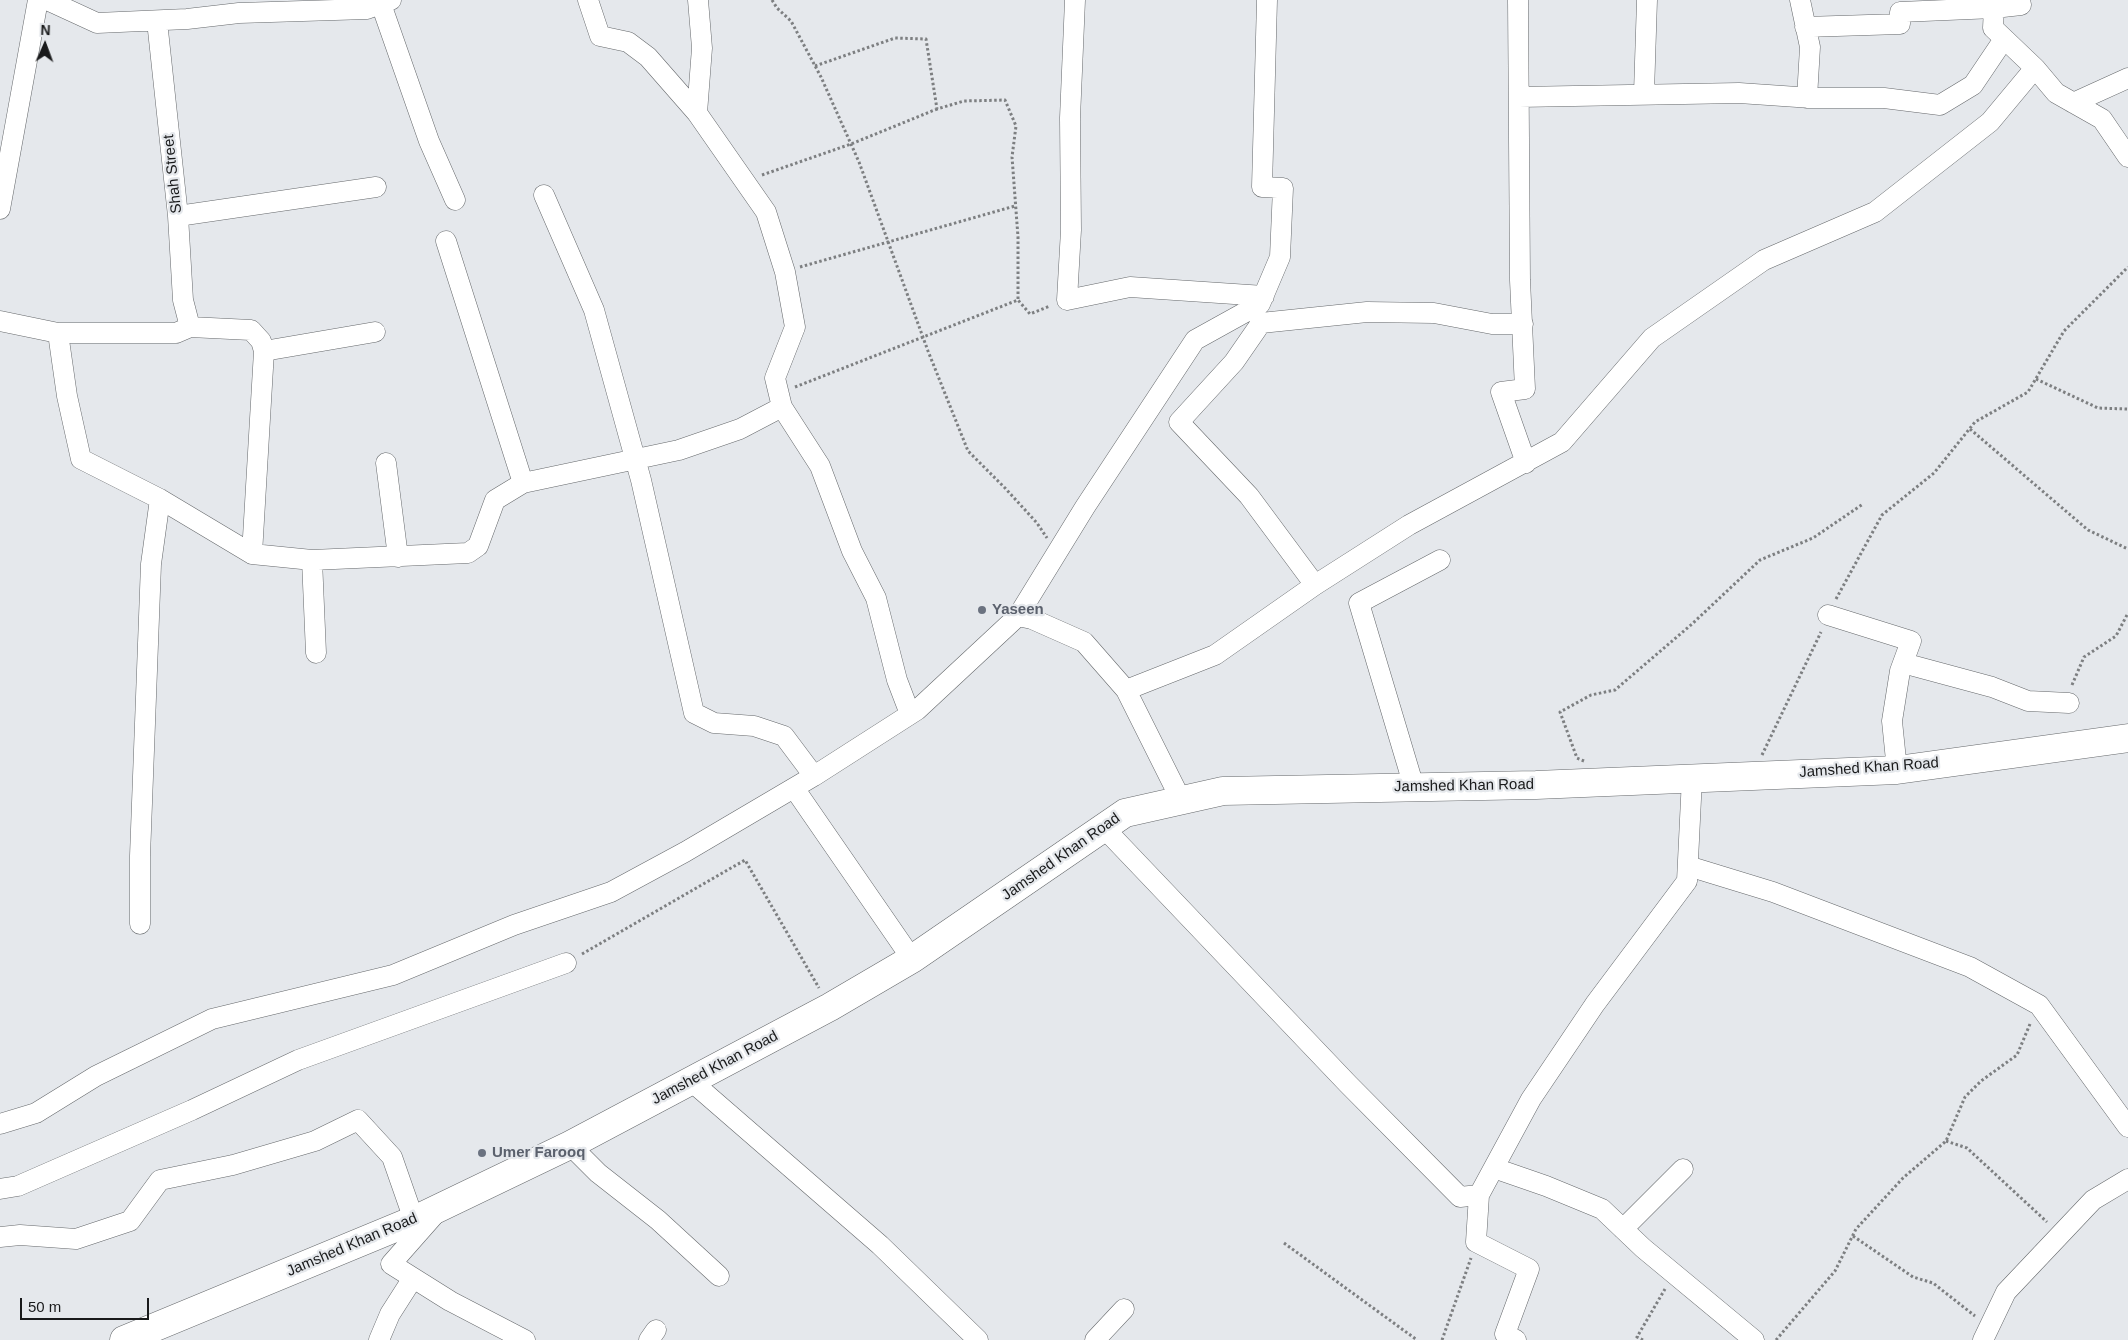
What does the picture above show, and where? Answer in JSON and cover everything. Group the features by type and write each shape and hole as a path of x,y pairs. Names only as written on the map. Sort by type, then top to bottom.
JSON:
{"street":[{"path":"0,209 38,0"},
{"path":"47,0 98,23 157,21 238,13 367,9 386,2 429,141 455,200"},
{"path":"588,0 600,36 628,42 648,58 697,112 766,212 785,272 795,327 774,378 780,400 820,466 852,551 876,598 897,680 910,714"},
{"path":"697,112 702,48 698,0"},
{"path":"1075,0 1070,118 1071,230 1067,300 1130,287 1264,296"},
{"path":"0,1124 36,1113 96,1076 212,1019 393,974 514,924 611,892 685,852 794,788 910,714 1018,616 1056,553 1195,340 1260,304 1264,296 1280,257 1283,188 1262,187 1267,0"},
{"path":"1518,0 1520,280 1525,389 1502,392 1526,463"},
{"path":"1644,93 1647,0"},
{"path":"1800,0 1810,47 1806,98"},
{"path":"1805,26 1900,24 1900,12 1994,8 2024,2"},
{"path":"1994,8 1993,28 2036,68 2056,93 2102,119 2128,157"},
{"name":"Shah Street","path":"157,21 178,216 183,300 190,326"},
{"path":"1519,96 1739,93 1806,98 1884,98 1940,106 1973,85 2004,39"},
{"path":"1126,690 1215,655 1315,585 1409,525 1562,442 1652,338 1764,260 1875,212 1990,122 2036,68"},
{"path":"2073,103 2128,78"},
{"path":"178,216 376,187"},
{"path":"544,195 594,310 658,548 694,713 714,723 754,726 784,736 814,776"},
{"path":"446,241 523,483"},
{"path":"1315,585 1249,496 1179,422 1234,362 1261,323 1367,312 1434,313 1492,324 1523,324"},
{"path":"0,321 58,332 176,333 190,326 251,330 261,341 264,352 252,554"},
{"path":"58,332 67,396 81,459 160,499 252,554 312,560 468,553 478,546 495,500 523,483 679,450 740,429 780,400"},
{"path":"264,352 375,332"},
{"path":"386,463 398,557"},
{"path":"140,924 140,856 151,564 160,499"},
{"path":"312,560 316,653"},
{"path":"1414,787 1359,603 1440,560"},
{"path":"1018,616 1084,642 1126,690 1181,800"},
{"path":"1828,616 1911,641 1903,663 1892,721 1898,770"},
{"path":"1903,663 1992,687 2028,701 2069,703"},
{"name":"Jamshed Khan Road","path":"124,1340 414,1220 570,1145 830,1007 912,959 1125,813 1223,791 1414,787 1898,770 2128,738"},
{"path":"1516,1340 1505,1334 1529,1269 1476,1242 1479,1195 1531,1099 1595,1004 1687,881 1692,778"},
{"path":"794,788 912,959"},
{"path":"1104,828 1348,1084 1460,1197 1479,1195"},
{"path":"1688,866 1773,892 1970,967 2039,1005 2128,1127"},
{"path":"0,1189 27,1182 192,1110 298,1060 566,963"},
{"path":"691,1081 880,1245 978,1340"},
{"path":"0,1237 20,1235 76,1239 130,1221 160,1180 233,1164 315,1141 358,1120 392,1157 414,1220"},
{"path":"570,1145 598,1173 658,1220 719,1276"},
{"path":"1494,1168 1546,1186 1602,1209 1674,1274 1754,1340"},
{"path":"1623,1229 1683,1169"},
{"path":"1986,1333 2006,1292 2093,1200 2128,1179"},
{"path":"444,1204 391,1264 450,1300 525,1340"},
{"path":"379,1340 390,1314 413,1278"},
{"path":"1095,1340 1124,1309"}],"path":[{"path":"772,0 777,8 791,21 815,66 850,144 968,452 1037,523 1056,553"},
{"path":"815,66 895,38 926,39 937,110"},
{"path":"747,184 763,174 850,144 964,101 1005,100 1016,126 1012,156 1018,300 1030,314 1067,300"},
{"path":"785,272 887,241 1015,206"},
{"path":"1752,776 1828,616 1882,515 1934,473 1975,422 2028,392 2064,331 2128,267"},
{"path":"780,400 922,336 1018,300"},
{"path":"2036,379 2098,408 2128,409"},
{"path":"1970,428 2088,530 2128,549"},
{"path":"1585,762 1577,758 1560,712 1591,695 1615,690 1692,624 1760,560 1813,538 1863,504"},
{"path":"2069,703 2069,692 2084,657 2116,636 2128,613"},
{"path":"566,963 745,860 830,1007"},
{"path":"1776,1340 1835,1272 1856,1229 1903,1178 1946,1141 1965,1097 1981,1081 2017,1055 2039,1005"},
{"path":"1946,1141 1967,1148 2060,1235"},
{"path":"1853,1236 1913,1277 1933,1284 1986,1333"},
{"path":"1442,1340 1476,1242"},
{"path":"1284,1243 1417,1340"},
{"path":"1642,1340 1637,1337 1674,1274"}],"place":[{"name":"Yaseen","path":"982,610"},
{"name":"Umer Farooq","path":"482,1153"}]}
